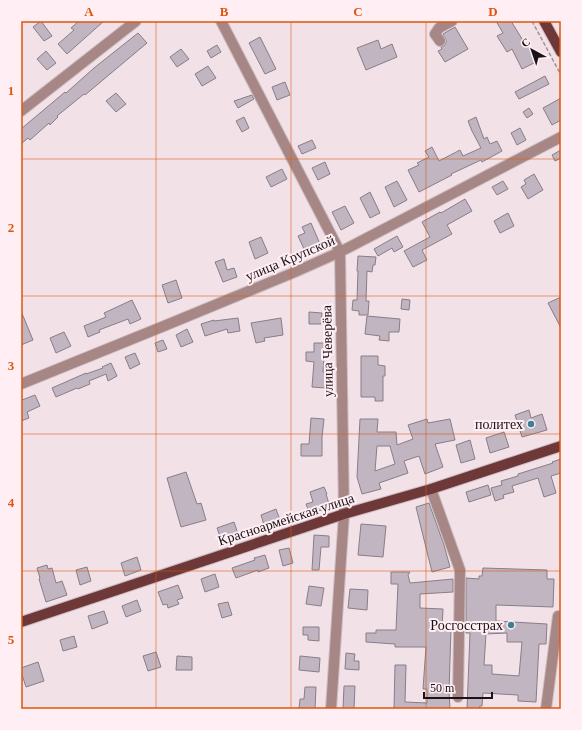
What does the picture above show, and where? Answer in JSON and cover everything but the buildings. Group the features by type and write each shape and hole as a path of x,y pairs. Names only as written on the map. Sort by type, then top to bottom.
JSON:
{"main road":[{"path":"544,21 561,52"},
{"name":"Красноармейская улица","path":"21,622 344,514 431,488 561,446"}],"street":[{"path":"21,111 136,21"},
{"name":"улица Чеверёва","path":"221,21 340,252 344,514 331,709"},
{"path":"440,41 435,34 439,28 452,21"},
{"name":"улица Крупской","path":"21,384 172,323 340,252 561,137"},
{"path":"431,488 460,570 458,697"},
{"path":"546,709 558,616"}],"path":[{"path":"532,21 561,75"}],"place":[{"name":"политех","path":"531,424"},
{"name":"Росгосстрах","path":"511,625"}]}
